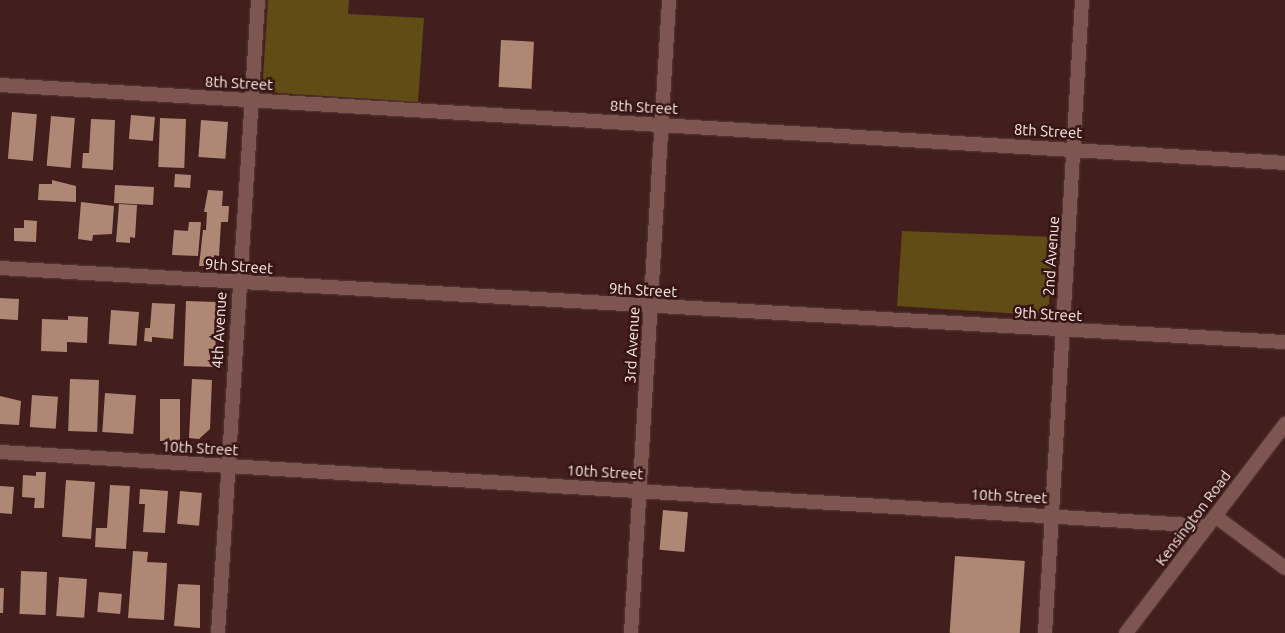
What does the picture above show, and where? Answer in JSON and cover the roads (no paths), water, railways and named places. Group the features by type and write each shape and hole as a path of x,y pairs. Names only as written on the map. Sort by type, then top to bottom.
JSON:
{"street":[{"name":"4th Avenue","path":"218,633 238,283 258,0"},
{"name":"3rd Avenue","path":"631,633 669,0"},
{"name":"2nd Avenue","path":"1045,633 1082,0"},
{"name":"8th Street","path":"0,85 1285,163"},
{"name":"9th Street","path":"0,268 1062,332 1285,342"},
{"name":"Kensington Road","path":"1126,633 1285,424"},
{"name":"10th Street","path":"0,452 1053,515 1211,521"},
{"path":"1211,521 1285,568"}]}
